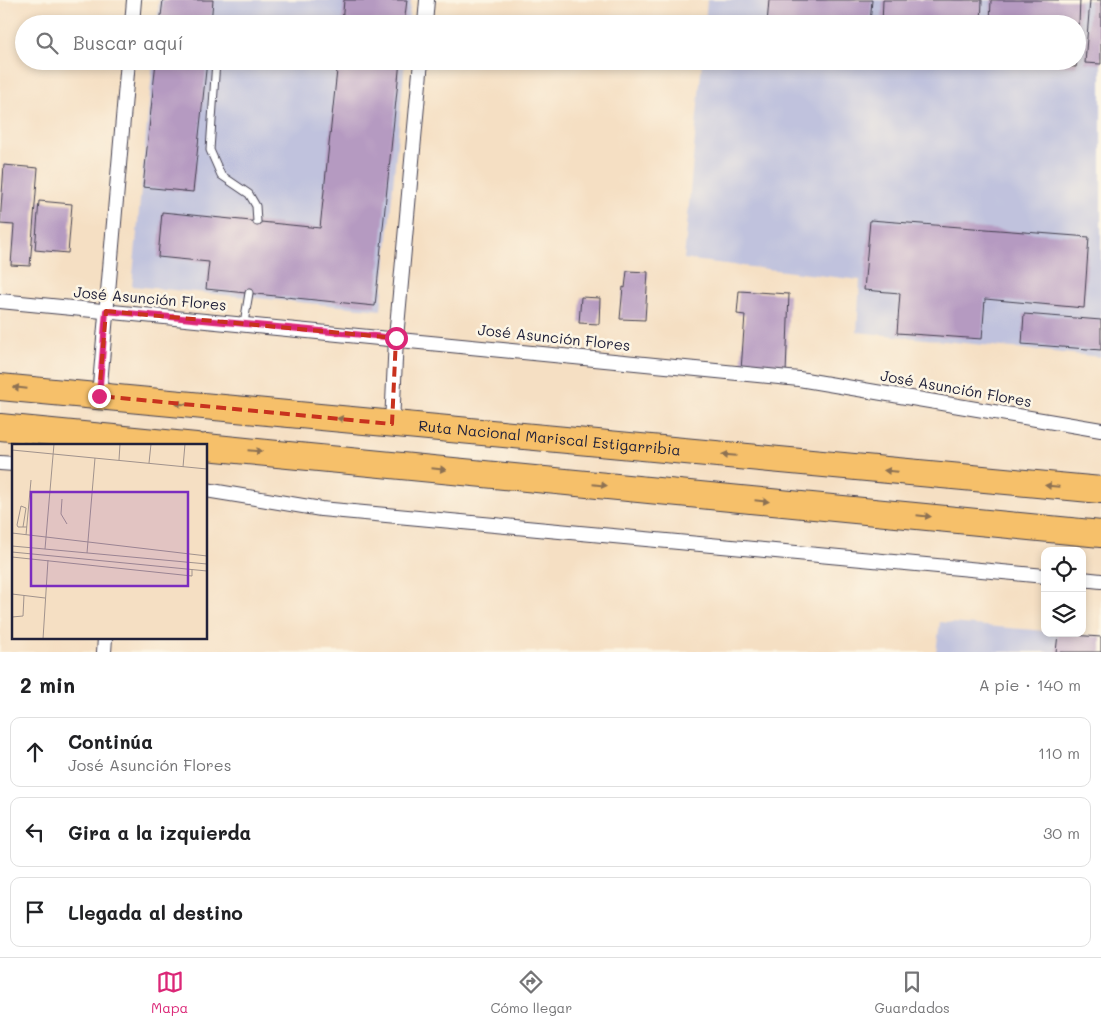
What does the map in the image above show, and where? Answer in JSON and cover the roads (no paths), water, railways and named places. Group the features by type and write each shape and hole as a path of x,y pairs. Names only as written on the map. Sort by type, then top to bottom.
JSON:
{"highway":[{"name":"Ruta Nacional Mariscal Estigarribia","path":"0,386 1101,490"},
{"path":"0,427 119,442 158,444"},
{"path":"208,447 1101,534"}],"street":[{"path":"133,15 134,0"},
{"path":"426,15 427,0"},
{"path":"99,396 127,70"},
{"path":"392,424 396,338 420,70"},
{"name":"José Asunción Flores","path":"0,300 799,379 1101,430"},
{"path":"208,490 321,509 1041,576"},
{"path":"1086,579 1101,581"}],"lane":[{"path":"215,70 210,150 221,175 249,194 256,206 257,222"},
{"path":"244,323 248,293"}]}
